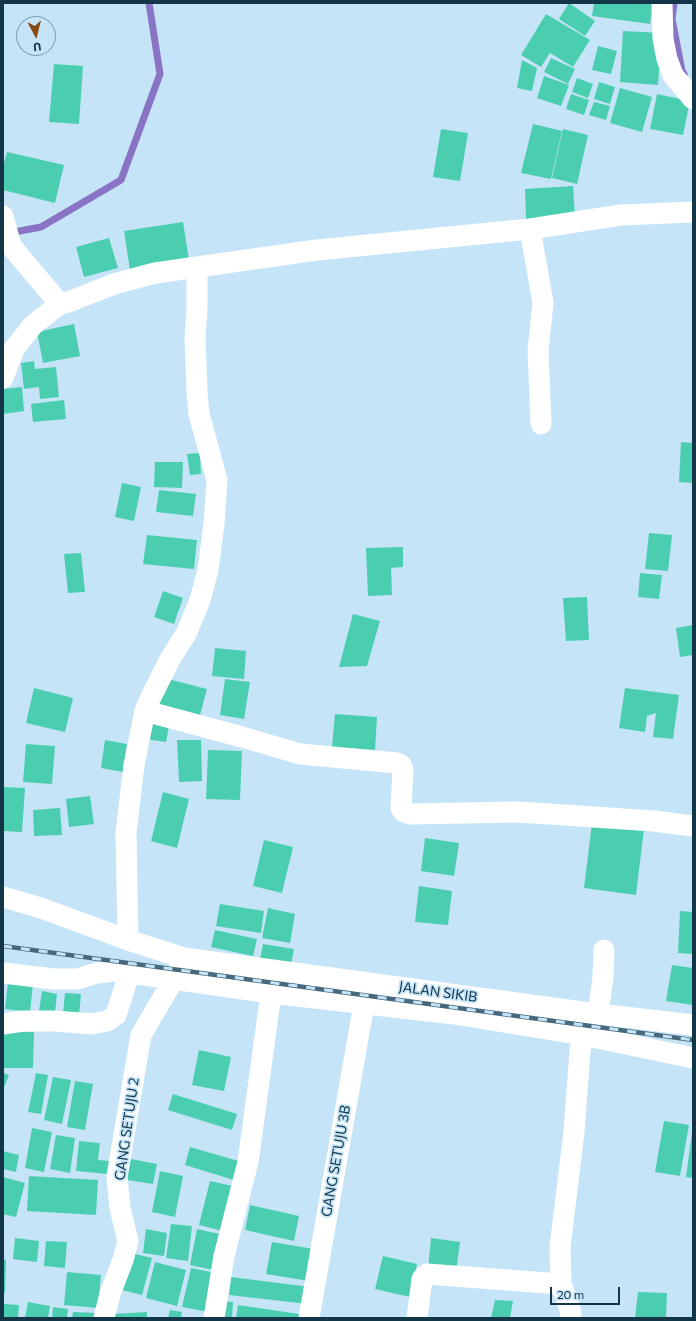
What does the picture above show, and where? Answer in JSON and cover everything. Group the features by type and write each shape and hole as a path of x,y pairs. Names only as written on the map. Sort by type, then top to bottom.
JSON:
{"street":[{"path":"662,3 661,20 666,59 673,75 693,99"},
{"path":"3,378 14,349 34,326 60,304 114,284 155,273 317,250 530,229 621,215 693,212"},
{"path":"3,216 11,246 60,304"},
{"path":"530,229 543,303 538,350 541,424"},
{"path":"128,940 126,833 134,765 145,711 170,659 187,632 200,600 208,570 214,524 217,480 199,414 197,392 195,338 197,268"},
{"path":"145,711 300,754 397,763 401,765 403,770 401,808 404,812 410,814 518,812 654,821 693,826"},
{"path":"3,897 41,908 128,940 178,969 271,993 454,1014 583,1035 693,1058"},
{"path":"598,1014 603,977 604,950"},
{"path":"3,973 54,979 77,979 97,973 116,971 129,974 178,969"},
{"name":"JALAN SIKIB","path":"178,969 693,1025"},
{"name":"GANG SETUJU 2","path":"104,1318 110,1294 123,1260 128,1241 120,1208 117,1176 141,1035 178,969"},
{"path":"3,1024 23,1021 55,1021 92,1024 107,1021 116,1015 129,974"},
{"path":"214,1318 224,1256 248,1162 271,993"},
{"name":"GANG SETUJU 3B","path":"309,1318 364,1004"},
{"path":"571,1318 570,1309 561,1284 560,1247 574,1132 580,1052 583,1035"},
{"path":"417,1318 422,1279 427,1274 561,1284"}],"building":[{"path":"569,3 595,21 585,36 559,19"},
{"path":"594,3 653,3 650,24 592,16"},
{"path":"546,14 590,40 573,67 550,53 541,67 521,55"},
{"path":"623,31 662,33 658,85 620,82"},
{"path":"598,46 617,51 611,74 592,70"},
{"path":"551,58 575,69 568,84 544,72"},
{"path":"522,60 537,68 532,91 517,88"},
{"path":"54,64 83,66 79,124 49,122"},
{"path":"544,76 569,85 561,106 537,98"},
{"path":"577,78 593,84 588,98 572,92"},
{"path":"599,82 615,87 610,104 594,99"},
{"path":"620,88 652,97 642,132 610,123"},
{"path":"571,94 589,100 584,115 566,109"},
{"path":"657,94 690,101 683,135 650,129"},
{"path":"594,102 610,106 606,120 589,115"},
{"path":"533,124 562,131 551,179 521,173"},
{"path":"441,129 468,133 460,181 433,177"},
{"path":"563,129 588,135 577,184 552,178"},
{"path":"7,152 64,165 55,203 3,190 3,167"},
{"path":"573,186 575,216 526,219 525,189"},
{"path":"183,222 189,260 130,270 124,231"},
{"path":"109,238 118,268 84,277 76,247"},
{"path":"74,324 80,356 43,363 37,332"},
{"path":"34,361 35,369 56,367 59,397 40,399 39,387 24,389 21,363"},
{"path":"22,387 24,411 3,414 3,389"},
{"path":"64,400 66,419 33,422 31,404"},
{"path":"681,442 693,443 693,483 679,482"},
{"path":"200,453 201,474 190,475 187,454"},
{"path":"155,462 183,462 182,488 154,487"},
{"path":"122,483 141,487 134,521 115,517"},
{"path":"159,490 196,494 193,516 156,512"},
{"path":"649,533 672,535 668,571 645,569"},
{"path":"147,535 197,540 194,569 143,564"},
{"path":"403,547 403,567 391,568 392,595 368,596 366,548"},
{"path":"81,553 85,592 68,593 64,554"},
{"path":"640,573 662,575 659,599 638,597"},
{"path":"163,591 183,598 174,624 154,617"},
{"path":"587,597 589,640 566,641 563,598"},
{"path":"353,614 380,621 367,666 339,667"},
{"path":"693,625 693,655 680,657 676,628"},
{"path":"215,648 246,651 244,679 212,676"},
{"path":"164,678 207,689 199,719 156,707"},
{"path":"225,679 250,682 244,719 220,715"},
{"path":"34,688 73,698 65,732 26,723"},
{"path":"625,688 679,695 673,739 653,737 656,713 647,716 645,732 619,728"},
{"path":"335,714 377,717 375,750 332,747"},
{"path":"148,723 169,726 166,742 145,739"},
{"path":"105,740 127,744 123,772 101,768"},
{"path":"177,740 201,740 202,781 179,782"},
{"path":"26,744 55,746 52,784 23,782"},
{"path":"208,750 242,751 240,800 206,799"},
{"path":"3,787 25,788 22,832 3,831"},
{"path":"163,792 189,799 177,848 151,841"},
{"path":"90,796 94,824 69,827 66,799"},
{"path":"60,808 62,835 34,836 33,810"},
{"path":"592,823 644,829 636,895 584,888"},
{"path":"425,838 459,843 454,876 421,871"},
{"path":"264,840 293,847 282,893 253,886"},
{"path":"419,886 452,891 448,925 415,922"},
{"path":"220,904 264,911 261,933 216,926"},
{"path":"268,908 295,914 290,943 262,938"},
{"path":"680,911 693,912 693,954 678,953"},
{"path":"215,930 257,939 253,956 211,947"},
{"path":"263,944 294,949 291,964 260,959"},
{"path":"672,965 693,968 693,1005 666,1001"},
{"path":"8,982 33,984 30,1012 5,1009"},
{"path":"42,991 57,994 55,1013 39,1011"},
{"path":"65,993 81,994 79,1016 63,1014"},
{"path":"3,1032 34,1032 33,1068 3,1068"},
{"path":"199,1050 231,1057 224,1091 192,1085"},
{"path":"3,1073 9,1075 3,1090"},
{"path":"36,1073 48,1075 41,1114 28,1112"},
{"path":"53,1077 71,1080 62,1124 44,1120"},
{"path":"75,1081 93,1084 85,1130 67,1127"},
{"path":"173,1094 237,1114 232,1130 168,1110"},
{"path":"664,1121 689,1125 680,1176 655,1172"},
{"path":"32,1128 52,1132 44,1172 25,1168"},
{"path":"693,1132 693,1178 686,1177"},
{"path":"56,1135 75,1138 70,1173 50,1169"},
{"path":"79,1141 100,1143 98,1160 110,1161 108,1174 76,1171"},
{"path":"190,1147 242,1162 237,1181 185,1165"},
{"path":"3,1151 19,1155 16,1172 3,1169"},
{"path":"131,1159 157,1164 153,1184 127,1180"},
{"path":"160,1171 183,1176 175,1217 152,1212"},
{"path":"29,1176 98,1180 96,1215 27,1211"},
{"path":"3,1177 25,1183 16,1217 3,1214"},
{"path":"210,1181 237,1187 226,1232 199,1225"},
{"path":"250,1205 299,1216 294,1241 245,1230"},
{"path":"171,1224 192,1226 188,1261 166,1258"},
{"path":"146,1229 167,1233 164,1256 143,1253"},
{"path":"197,1229 220,1234 213,1270 190,1265"},
{"path":"15,1238 39,1241 37,1262 13,1259"},
{"path":"431,1238 460,1242 456,1272 428,1269"},
{"path":"46,1241 67,1242 65,1268 44,1266"},
{"path":"272,1242 314,1249 309,1281 266,1274"},
{"path":"131,1253 152,1258 142,1295 122,1290"},
{"path":"383,1256 417,1264 410,1297 375,1289"},
{"path":"3,1260 6,1260 5,1293 3,1293"},
{"path":"155,1262 186,1270 177,1306 146,1298"},
{"path":"191,1268 216,1273 208,1312 182,1307"},
{"path":"67,1272 101,1275 98,1308 64,1305"},
{"path":"231,1277 310,1287 308,1304 229,1295"},
{"path":"638,1292 667,1293 666,1318 635,1318"},
{"path":"495,1300 513,1301 510,1318 491,1318"},
{"path":"220,1301 233,1302 232,1318 219,1318"},
{"path":"28,1302 50,1306 48,1318 25,1318"},
{"path":"3,1304 19,1305 18,1318 3,1318"},
{"path":"238,1305 306,1315 305,1318 236,1318"},
{"path":"53,1307 68,1309 67,1318 52,1318"},
{"path":"170,1310 182,1312 181,1318 168,1318"},
{"path":"73,1312 96,1313 96,1318 72,1318"},
{"path":"147,1312 147,1318 112,1318 112,1314"}],"waterway":[{"path":"9,233 41,227 121,180 160,74 149,3"},
{"path":"674,3 672,19 682,71 684,74"}],"railway":[{"path":"3,946 693,1040"}]}
